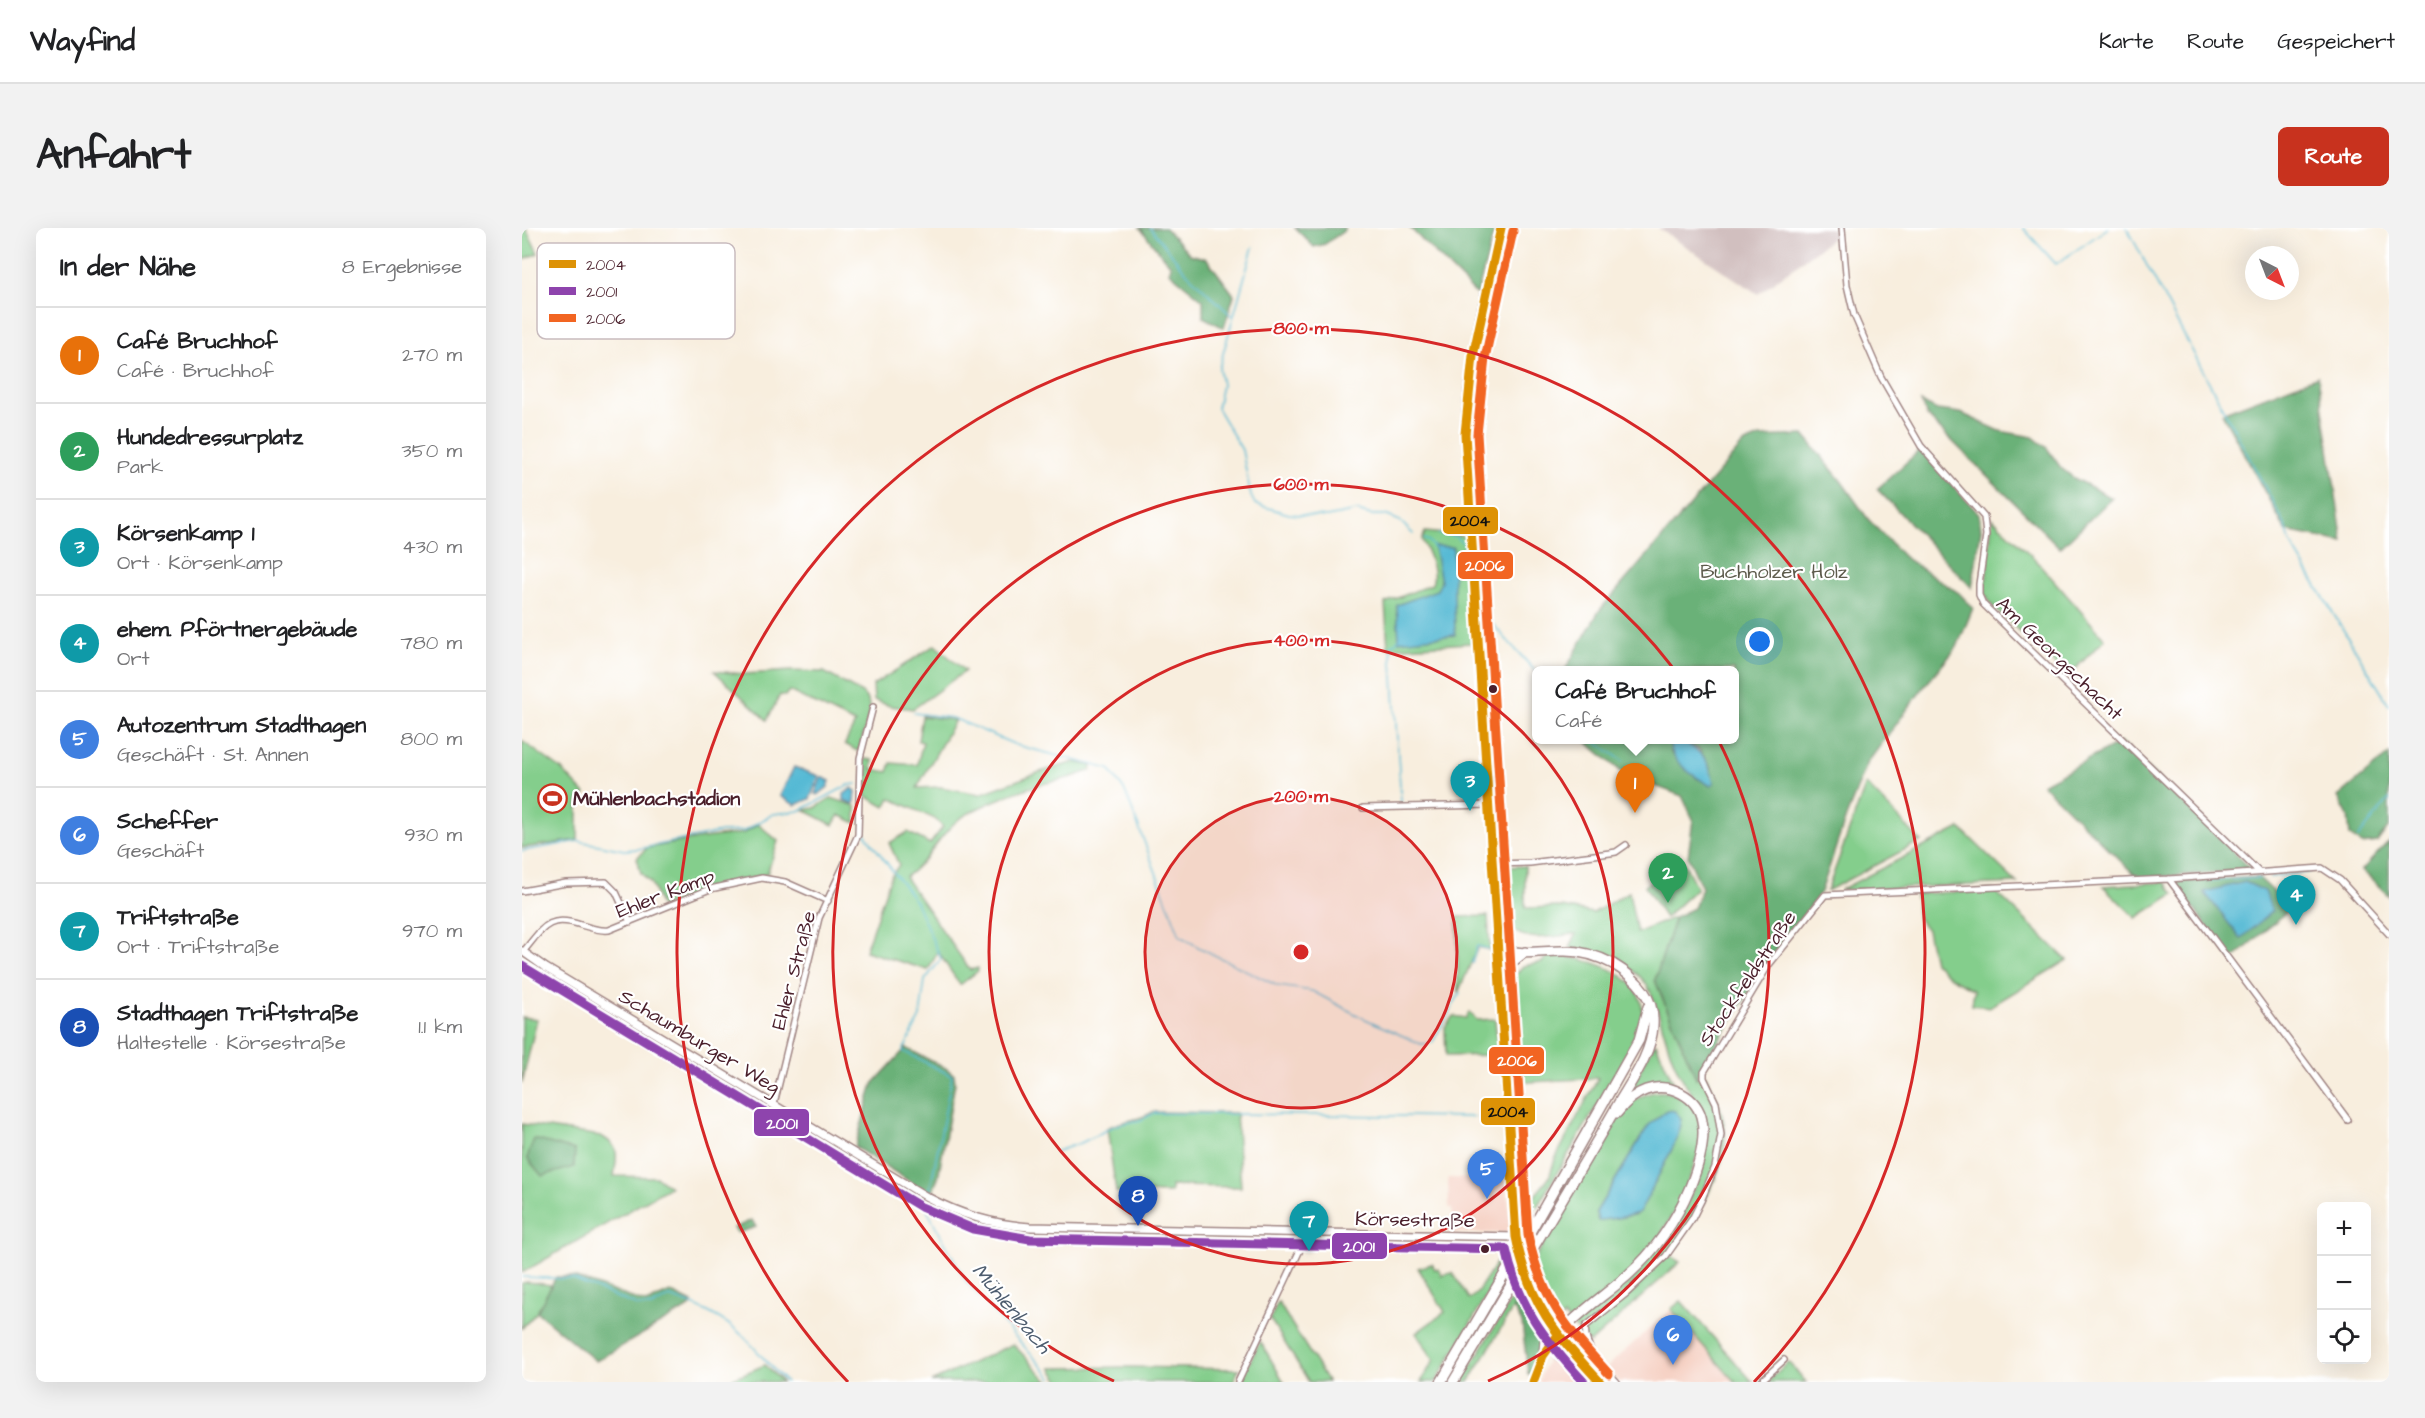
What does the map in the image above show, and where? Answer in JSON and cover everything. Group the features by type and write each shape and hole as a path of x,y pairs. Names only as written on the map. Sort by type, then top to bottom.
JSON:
{"highway":[{"path":"1453,1382 1597,1142 1648,1049 1654,1022 1643,989 1614,965 1596,957 1566,951 1512,952 1498,946"},
{"path":"1501,995 1511,963 1525,952"},
{"path":"1442,1382 1512,1262 1520,1239 1639,1040 1649,1002"},
{"path":"1558,1335 1582,1311 1626,1276 1663,1236 1690,1186 1701,1153 1702,1119 1690,1098 1676,1091 1662,1088 1646,1090 1632,1098 1620,1110 1597,1142"}],"main road":[{"path":"1501,228 1471,362 1466,396 1465,434 1501,995 1520,1239 1524,1277 1545,1334 1543,1356"},
{"path":"1532,1297 1558,1335 1600,1382"},
{"path":"1533,1382 1543,1356 1558,1335"}],"street":[{"name":"Am Georgschacht","path":"1842,228 1847,285 1854,315 1865,344 1893,400 1921,446 1984,518 1986,535 1979,584 1979,595 1983,604 2259,872"},
{"name":"Ehler Straße","path":"774,1104 819,918 858,835 860,758 873,707"},
{"path":"1363,808 1489,805"},
{"path":"1493,864 1530,863 1610,854 1623,848"},
{"path":"2259,872 2322,868 2330,872 2389,933"},
{"name":"Stockfeldstraße","path":"1617,1382 1590,1348 1585,1333 1586,1326 1666,1256 1692,1220 1715,1167 1721,1135 1716,1103 1704,1078 1704,1072 1768,966 1825,895 2169,879 2259,872"},
{"name":"Ehler Kamp","path":"523,951 545,927 557,920 602,930 630,922 710,889 768,878 785,882 828,901"},
{"path":"2169,879 2348,1120"},
{"path":"522,891 566,882 606,882 616,892 630,922"},
{"name":"Schaumburger Weg","path":"523,951 546,968 956,1212"},
{"name":"Körsestraße","path":"956,1212 1002,1225 1030,1227 1520,1239"},
{"path":"1238,1382 1308,1233"},
{"path":"1760,1382 1784,1360"}],"shaded area":[{"path":"1658,228 1831,228 1835,232 1834,237 1758,294"},
{"path":"1448,1178 1507,1179 1510,1230 1508,1233 1451,1233 1452,1209 1449,1208"},
{"path":"1671,1309 1735,1382 1619,1382 1607,1367"},
{"path":"1548,1359 1578,1369 1590,1382 1538,1382"}],"green space":[{"path":"522,228 526,228 537,253 522,260"},
{"path":"1140,228 1165,228 1190,254 1207,259 1234,295 1224,328 1203,317 1203,300 1169,272 1171,266"},
{"path":"1295,228 1345,228 1345,230 1325,244 1314,247"},
{"path":"1410,228 1495,228 1477,295"},
{"path":"2318,376 2343,542 2286,531 2222,413"},
{"path":"1921,402 1937,410 1961,413 2000,431 2033,437 2047,448 2061,468 2074,478 2112,498 2060,548 1927,416"},
{"name":"Buchholzer Holz","path":"1804,435 1868,519 1904,557 1959,593 1973,608 1957,647 1868,762 1846,817 1821,892 1771,957 1696,1078 1655,980 1675,917 1694,908 1702,888 1688,857 1693,819 1682,796 1624,774 1589,744 1670,744 1671,753 1698,779 1711,769 1699,749 1689,744 1739,744 1739,666 1567,666 1599,611 1743,444 1760,437"},
{"path":"1920,450 1979,514 1981,530 1972,588 1877,489"},
{"path":"1992,518 2036,560 2105,639 2068,676 1992,606 1985,594"},
{"path":"1425,532 1465,536 1472,643 1388,648 1385,603 1432,584 1433,568 1422,540"},
{"path":"935,645 965,671 913,709 890,706 874,700 873,685"},
{"path":"714,671 744,674 791,671 824,672 862,693 868,700 870,711 859,750 845,744 855,723 789,691 785,696 780,695 767,720"},
{"path":"922,716 955,720 917,788 940,787 980,794 1075,762 1092,766 1091,770 1085,773 1023,790 966,815 951,826 920,864 905,877 970,970 978,968 978,971 960,985 938,952 928,970 865,951 891,876 899,865 889,843 908,832 930,844 943,827 935,819 890,798 885,807 866,796 864,759 873,760 872,769 888,772 891,763 917,765 923,742 918,741"},
{"name":"Mühlenbachstadion","path":"522,741 561,769 585,794 578,802 578,840 522,848"},
{"path":"2121,742 2250,868 2248,871 2138,878 2042,784"},
{"path":"2389,754 2389,827 2377,842 2362,844 2350,836 2348,816 2338,797"},
{"path":"1866,784 1921,841 1827,891"},
{"path":"831,798 856,806 856,823 839,815 833,825 804,810 815,808"},
{"path":"758,824 778,841 767,874 708,888 661,907 651,883 641,873 637,858 647,848 744,833"},
{"path":"1960,828 2017,883 1840,890"},
{"path":"2389,841 2389,896 2362,870"},
{"path":"1682,859 1697,888 1665,918 1645,886"},
{"path":"1525,866 1525,908 1562,907 1593,913 1629,892 1637,933 1675,917 1655,980 1696,1078 1706,1076 1723,1118 1725,1133 1721,1164 1706,1198 1670,1256 1680,1262 1590,1343 1564,1316 1556,1322 1553,1320 1537,1294 1529,1268 1622,1111 1633,1102 1650,1093 1671,1093 1689,1102 1698,1117 1700,1136 1696,1158 1689,1180 1661,1234 1667,1238 1698,1176 1705,1150 1707,1126 1702,1109 1682,1079 1674,1061 1653,999 1643,980 1635,972 1614,960 1570,948 1576,934 1532,937 1524,936 1509,927 1505,867","holes":["1667,1110 1675,1111 1681,1119 1677,1139 1640,1212 1625,1217 1598,1220 1596,1212 1648,1126"]},
{"path":"2258,877 2291,908 2232,960 2174,882"},
{"path":"2165,882 2174,894 2136,918 2103,886"},
{"path":"1994,890 2067,960 1990,1007 1972,1005 1974,990 1950,977 1934,962 1927,930 1918,918 1915,894"},
{"path":"1488,916 1490,950 1478,947 1458,993 1457,917"},
{"path":"1549,955 1591,962 1619,974 1638,994 1642,1015 1639,1031 1627,1056 1522,1232 1520,1206 1532,1199 1549,1178 1555,1159 1598,1078 1515,1083 1512,1003 1514,976 1523,966 1542,962"},
{"path":"1469,1012 1477,1020 1495,1019 1498,1055 1446,1056 1445,1027 1453,1016 1466,1018"},
{"path":"522,1017 537,1019 522,1083"},
{"path":"1656,1043 1674,1084 1628,1093 1654,1044"},
{"path":"906,1048 954,1075 955,1083 938,1178 932,1193 928,1193 855,1147 873,1084"},
{"path":"1153,1112 1236,1113 1241,1187 1171,1186 1171,1193 1116,1192 1107,1128"},
{"path":"522,1124 601,1136 615,1148 614,1176 657,1177 670,1187 522,1273"},
{"path":"534,1139 575,1150 574,1167 542,1176 527,1158"},
{"path":"752,1220 756,1227 737,1233 734,1228"},
{"path":"1506,1248 1506,1263 1436,1382 1421,1382 1434,1360 1416,1333 1445,1312 1418,1268 1432,1264 1435,1269 1439,1269 1441,1275 1453,1273 1469,1299 1476,1294"},
{"path":"556,1277 573,1277 646,1303 670,1292 692,1303 691,1306 596,1361 537,1312"},
{"path":"522,1283 552,1285 537,1312 522,1328"},
{"path":"1520,1285 1513,1308 1469,1382 1461,1382"},
{"path":"1522,1287 1541,1336 1530,1375 1528,1374 1522,1323 1513,1308"},
{"path":"1681,1301 1753,1382 1735,1382 1671,1309"},
{"path":"1278,1302 1328,1382 1309,1382 1270,1319"},
{"path":"1260,1341 1284,1382 1240,1382"},
{"path":"1013,1344 1049,1382 931,1382"},
{"path":"1558,1351 1564,1355 1578,1369 1548,1359"},
{"path":"1788,1362 1806,1382 1767,1382"},
{"path":"765,1365 782,1382 724,1382"},
{"path":"1051,1368 1239,1369 1233,1382 1061,1382"}],"water":[{"path":"1434,546 1453,547 1455,635 1399,641 1397,605 1437,590 1441,582"},
{"path":"1670,744 1687,744 1693,748 1708,764 1714,783 1711,786 1692,774 1680,764"},
{"path":"794,767 819,776 810,799 795,805 780,796"},
{"path":"821,777 830,781 828,787 818,795 815,794"},
{"path":"852,788 856,791 853,804 844,800 844,794"},
{"path":"2245,882 2265,891 2272,911 2241,939 2204,892"},
{"path":"1667,1110 1675,1111 1681,1119 1677,1139 1640,1212 1630,1216 1598,1221 1596,1212 1648,1126"}],"waterway":[{"path":"1150,228 1188,274 1233,317"},
{"path":"2023,228 2056,264 2108,228"},
{"path":"2127,228 2285,525 2291,544 2389,705"},
{"path":"1253,247 1219,368 1222,385 1217,408 1242,450 1251,496 1255,504 1289,514 1327,517 1357,511 1371,515 1385,515 1400,521 1413,534"},
{"path":"1438,534 1454,536 1465,544 1468,611"},
{"path":"1424,539 1429,541 1434,548"},
{"path":"1481,565 1487,618 1532,668"},
{"path":"1399,639 1391,646 1401,802"},
{"path":"914,713 953,718 1016,745 1109,769 1125,791 1180,936 1200,948 1278,986 1312,991 1361,1017 1421,1044 1432,1043 1460,993"},
{"path":"1599,744 1623,761"},
{"name":"Mühlenbach","path":"522,851 579,841 624,850 638,849 721,832 744,831 773,814 799,811 849,785 857,784"},
{"name":"Mühlenbach","path":"863,784 865,834 916,902 941,959 925,980 920,1017 903,1051 952,1076 929,1194"},
{"path":"2358,838 2389,799"},
{"path":"2270,877 2310,872"},
{"path":"2207,881 2260,878"},
{"path":"1472,963 1477,946 1489,949"},
{"path":"579,994 912,1195"},
{"path":"1055,1152 1083,1142 1116,1125 1141,1120 1154,1113 1475,1117"},
{"path":"1490,1118 1500,1118"},
{"name":"Mühlenbach","path":"928,1201 928,1212 966,1281 1052,1378"},
{"path":"522,1277 572,1279 638,1306 651,1307 669,1297 689,1304 709,1312 736,1330 786,1382"}],"transit line":[{"name":"2004","path":"1501,228 1473,356 1465,434 1516,1237 1521,1260 1536,1299 1557,1332 1600,1382"},
{"name":"2006","path":"1513,231 1485,358 1477,434 1528,1235 1540,1277 1557,1311 1609,1374"},
{"name":"2001","path":"522,966 921,1207 973,1229 1030,1239 1506,1249 1518,1288 1535,1321 1557,1352 1584,1382"},
{"name":"2004","path":"1533,1382 1543,1356 1558,1335"}],"place":[{"name":"Mühlenbachstadion","path":"552,798"},
{"name":"Körsenkamp 1","path":"1470,811"},
{"name":"Café Bruchhof","path":"1635,813"},
{"name":"Hundedressurplatz","path":"1668,903"},
{"name":"ehem. Pförtnergebäude","path":"2296,925"},
{"name":"Autozentrum Stadthagen","path":"1487,1199"},
{"name":"Stadthagen Triftstraße","path":"1138,1226"},
{"name":"Triftstraße","path":"1309,1251"},
{"name":"Scheffer","path":"1673,1365"}]}
